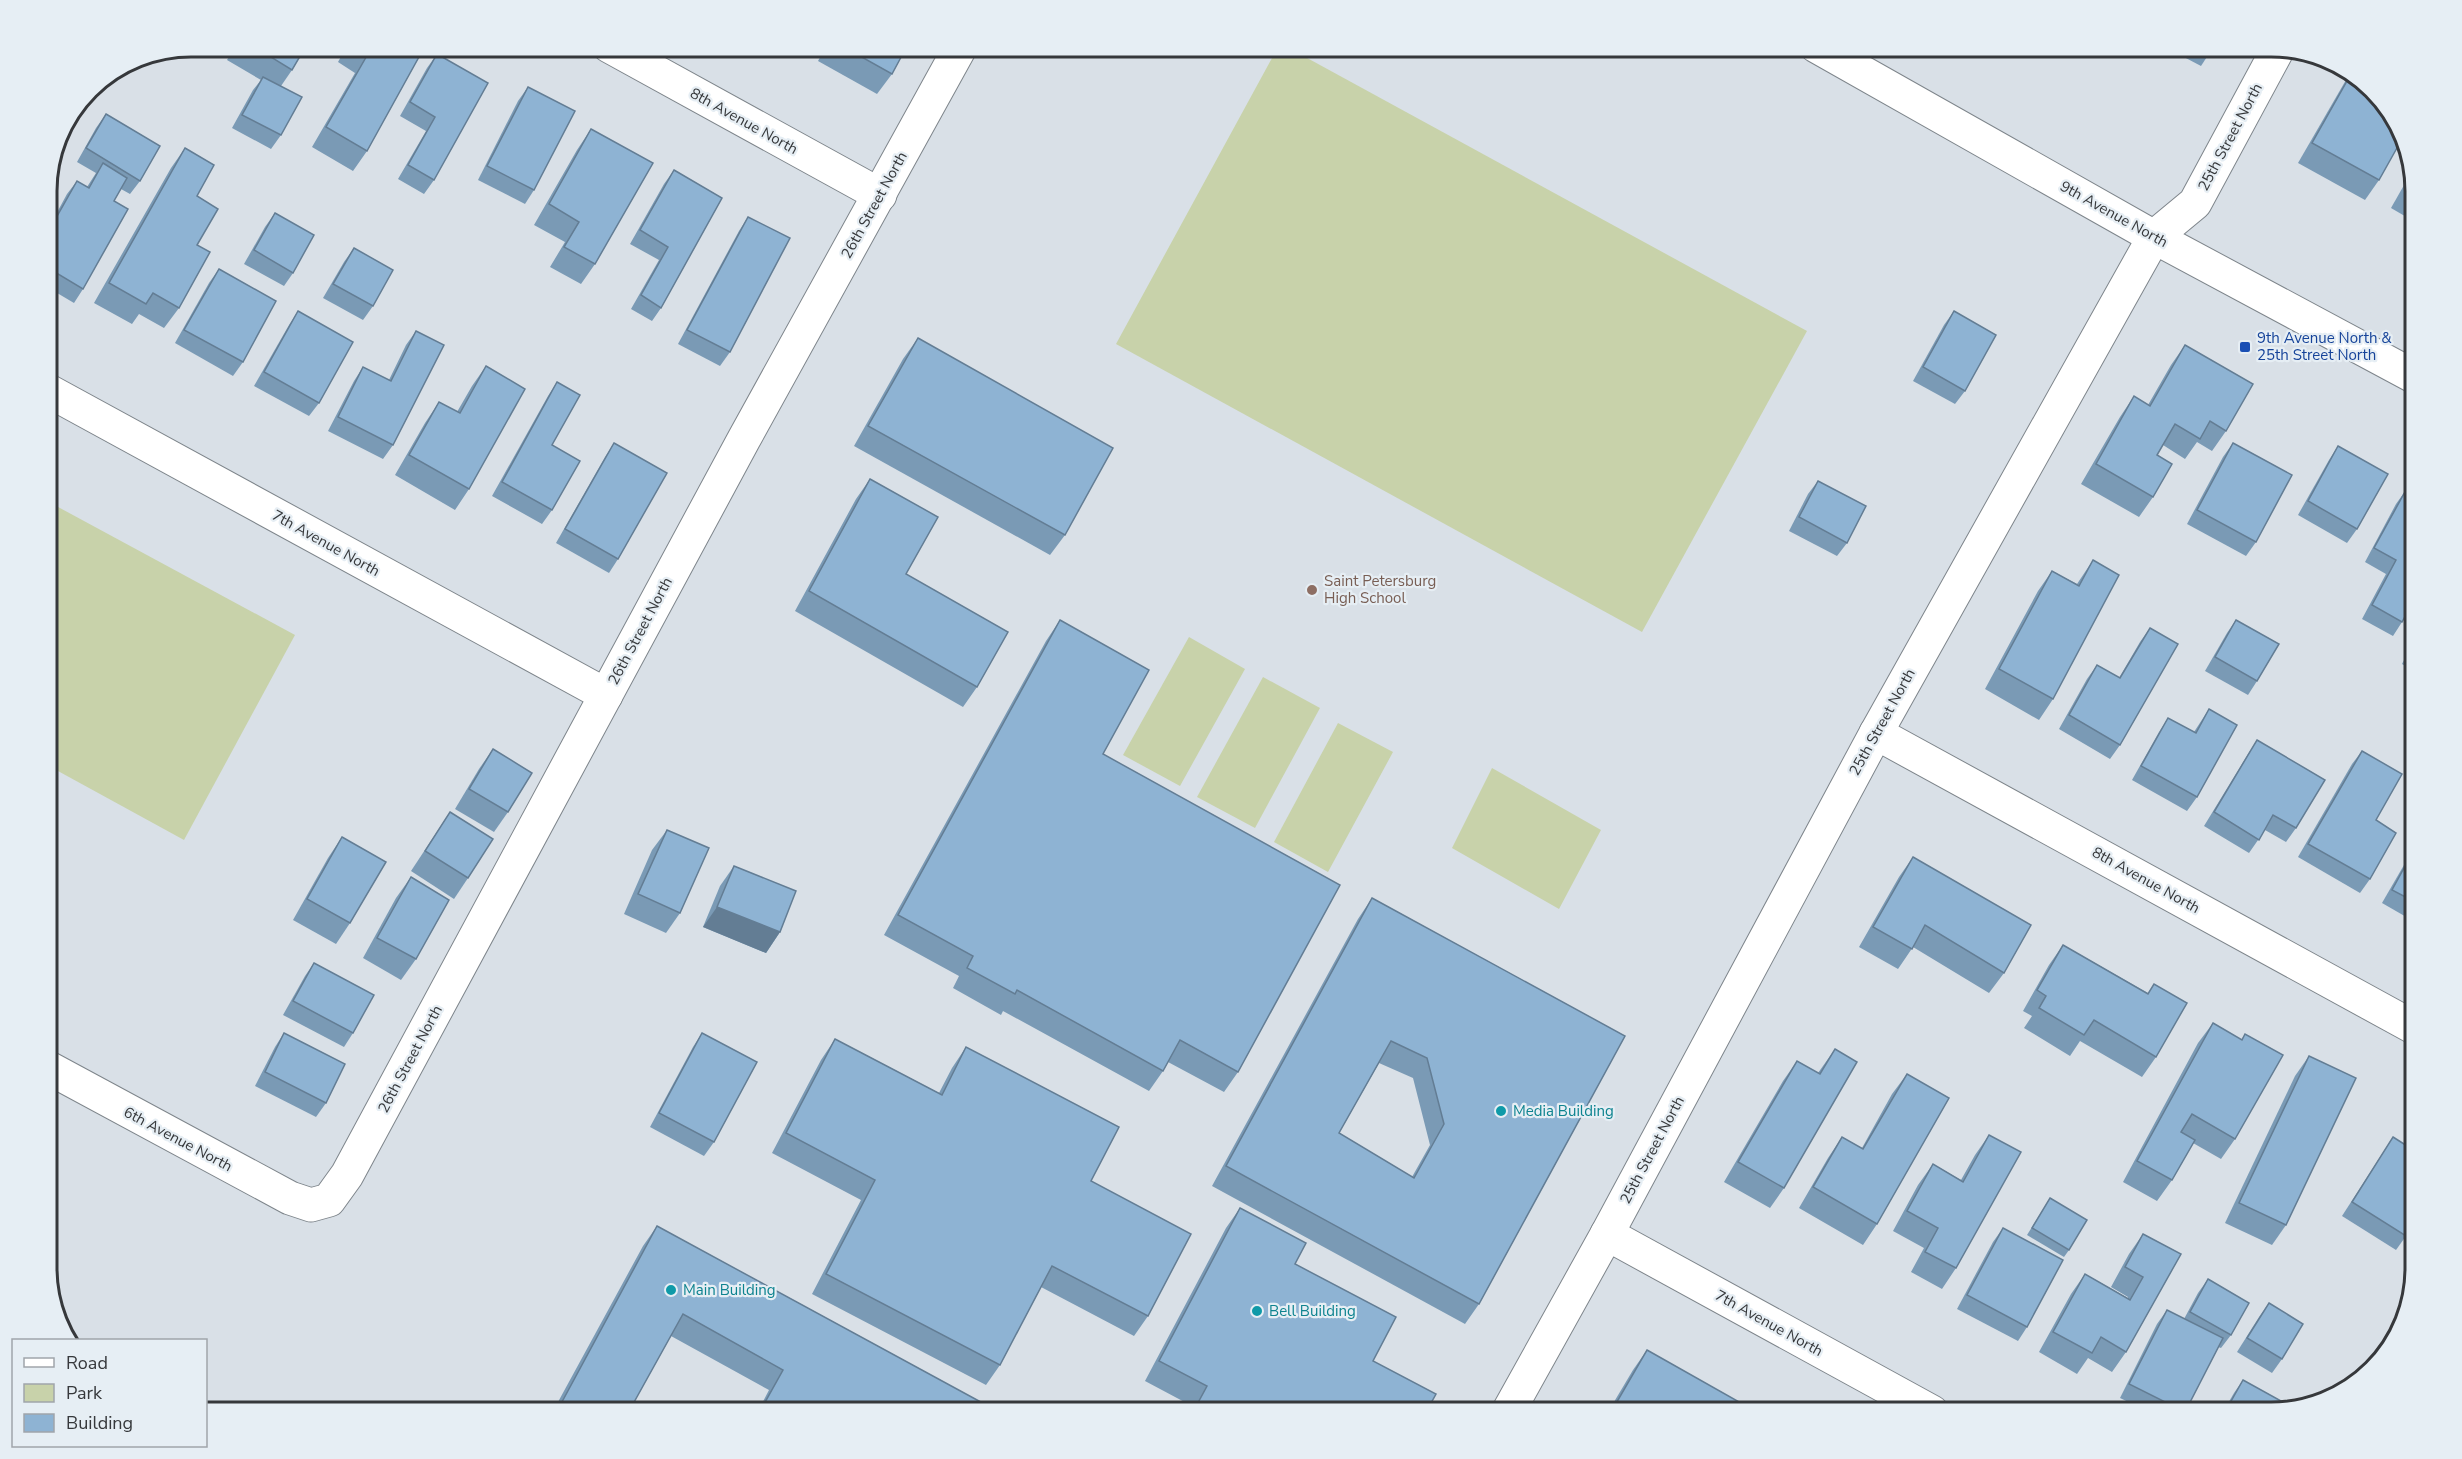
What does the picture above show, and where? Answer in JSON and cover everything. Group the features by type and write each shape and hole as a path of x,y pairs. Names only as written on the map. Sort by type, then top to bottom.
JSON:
{"street":[{"name":"8th Avenue North","path":"629,57 880,195"},
{"name":"26th Street North","path":"311,1205 329,1200 347,1175 744,439 956,57"},
{"name":"9th Avenue North","path":"1835,57 2154,237 2405,372"},
{"name":"25th Street North","path":"1514,1402 1876,733 2154,237 2195,203 2273,57"},
{"name":"7th Avenue North","path":"57,395 606,696"},
{"name":"8th Avenue North","path":"1876,733 2405,1023"},
{"name":"6th Avenue North","path":"57,1073 264,1185 311,1205"},
{"name":"7th Avenue North","path":"1607,1234 1912,1402"}],"green space":[{"path":"1273,57 1305,57 1807,331 1642,632 1116,344"},
{"path":"57,506 295,635 184,840 57,770"},
{"path":"1189,637 1245,669 1180,786 1123,755"},
{"path":"1263,677 1320,708 1255,828 1197,797"},
{"path":"1338,723 1393,752 1328,872 1274,842"},
{"path":"1492,768 1601,830 1559,909 1452,848"}],"building":[{"path":"271,57 300,57 292,70"},
{"path":"366,57 419,57 367,151 326,127"},
{"path":"435,57 442,57 488,83 434,180 408,165 435,117 410,102"},
{"path":"862,57 901,57 892,74"},
{"path":"263,77 302,97 281,135 242,115"},
{"path":"2347,81 2366,96 2377,110 2387,124 2398,147 2379,180 2312,143"},
{"path":"528,87 575,111 534,190 487,166"},
{"path":"106,114 160,146 140,181 86,148"},
{"path":"591,129 653,163 595,264 564,247 579,222 549,204"},
{"path":"185,148 214,165 197,196 218,209 197,245 210,252 179,308 153,293 146,304 109,283"},
{"path":"103,163 127,178 114,201 128,209 83,289 57,273 57,216 77,181 89,188"},
{"path":"674,170 722,198 661,308 641,295 668,247 640,230"},
{"path":"275,213 314,235 293,273 254,250"},
{"path":"748,217 790,238 730,352 687,330"},
{"path":"354,248 393,270 373,306 333,284"},
{"path":"219,269 276,301 243,362 184,330"},
{"path":"298,311 353,342 319,403 264,372"},
{"path":"1954,311 1996,335 1965,391 1923,367"},
{"path":"416,331 444,345 393,445 338,417 363,367 391,381"},
{"path":"918,338 1113,448 1065,535 868,426"},
{"path":"2185,345 2253,384 2226,431 2210,421 2200,439 2175,424 2157,455 2172,464 2153,497 2096,464 2134,396 2150,406"},
{"path":"486,366 525,389 469,489 409,455 439,402 460,413"},
{"path":"557,382 580,395 552,445 580,461 552,510 502,482"},
{"path":"614,443 667,473 618,559 565,529"},
{"path":"2233,443 2292,475 2256,542 2197,510"},
{"path":"2338,446 2388,474 2357,529 2308,501"},
{"path":"870,479 938,517 906,574 1008,632 977,687 809,591"},
{"path":"1818,481 1866,506 1847,543 1799,517"},
{"path":"2405,492 2405,616 2402,622 2372,605 2396,560 2374,548"},
{"path":"2093,560 2119,575 2053,699 1999,669 2052,571 2079,586"},
{"path":"1060,620 1149,670 1103,754 1340,885 1238,1072 1180,1040 1163,1071 1017,990 1015,994 967,968 973,956 898,915"},
{"path":"2236,620 2279,644 2257,681 2215,657"},
{"path":"2150,628 2178,644 2120,745 2069,715 2097,665 2120,678"},
{"path":"2209,709 2237,725 2197,797 2141,766 2168,718 2196,733"},
{"path":"2257,740 2325,780 2296,828 2273,815 2259,840 2214,812"},
{"path":"493,749 532,773 508,812 469,789"},
{"path":"2362,751 2402,774 2376,820 2396,833 2370,879 2308,844"},
{"path":"450,812 493,839 468,878 425,851"},
{"path":"667,830 709,848 680,913 638,894"},
{"path":"342,837 386,862 350,923 307,899"},
{"path":"1913,857 2031,925 2004,973 1925,925 1912,949 1873,927"},
{"path":"734,866 796,891 780,932 717,907"},
{"path":"2405,866 2405,897 2392,890"},
{"path":"411,877 449,900 416,959 377,938"},
{"name":"Media Building","path":"1372,898 1625,1036 1479,1304 1226,1166","holes":["1391,1041 1427,1058 1444,1124 1414,1178 1339,1133"]},
{"path":"2063,945 2148,994 2154,984 2187,1003 2156,1057 2094,1020 2084,1035 2039,1008 2046,996 2037,990"},
{"path":"314,963 374,995 353,1033 293,1001"},
{"path":"2213,1023 2242,1040 2245,1034 2283,1055 2235,1139 2192,1114 2181,1132 2195,1140 2172,1180 2137,1161"},
{"path":"284,1033 345,1064 326,1103 265,1072"},
{"path":"702,1033 757,1062 714,1142 659,1113"},
{"path":"835,1039 942,1095 966,1047 1119,1127 1091,1181 1191,1234 1148,1316 1052,1266 1000,1365 826,1274 875,1180 786,1133"},
{"path":"1835,1049 1857,1062 1784,1188 1738,1162 1797,1061 1820,1074"},
{"path":"2309,1056 2356,1078 2286,1225 2239,1203"},
{"path":"1907,1074 1949,1098 1877,1224 1813,1187 1842,1137 1863,1149"},
{"path":"1989,1135 2021,1152 1956,1268 1925,1252 1938,1228 1907,1211 1933,1164 1963,1182"},
{"path":"2393,1137 2405,1145 2405,1235 2352,1202"},
{"path":"2050,1198 2087,1220 2069,1250 2032,1228"},
{"name":"Bell Building","path":"1240,1208 1306,1243 1295,1264 1396,1317 1373,1361 1436,1394 1432,1402 1198,1402 1207,1386 1159,1361"},
{"name":"Main Building","path":"657,1226 981,1402 765,1402 783,1370 683,1314 634,1402 562,1402"},
{"path":"2003,1228 2063,1260 2027,1327 1967,1295"},
{"path":"2143,1234 2181,1254 2126,1352 2101,1337 2092,1353 2053,1332 2085,1274 2130,1300 2143,1277 2125,1267"},
{"path":"2208,1279 2249,1303 2231,1335 2190,1312"},
{"path":"2269,1303 2303,1324 2282,1359 2247,1338"},
{"path":"2167,1310 2223,1338 2190,1402 2165,1402 2129,1384"},
{"path":"1647,1350 1739,1402 1617,1402"},
{"path":"2243,1380 2282,1401 2270,1402 2231,1402"}],"place":[{"name":"9th Avenue North & 25th Street North","path":"2245,347"},
{"name":"Saint Petersburg High School","path":"1312,590"},
{"name":"Media Building","path":"1501,1111"},
{"name":"Main Building","path":"671,1290"},
{"name":"Bell Building","path":"1257,1311"}]}
